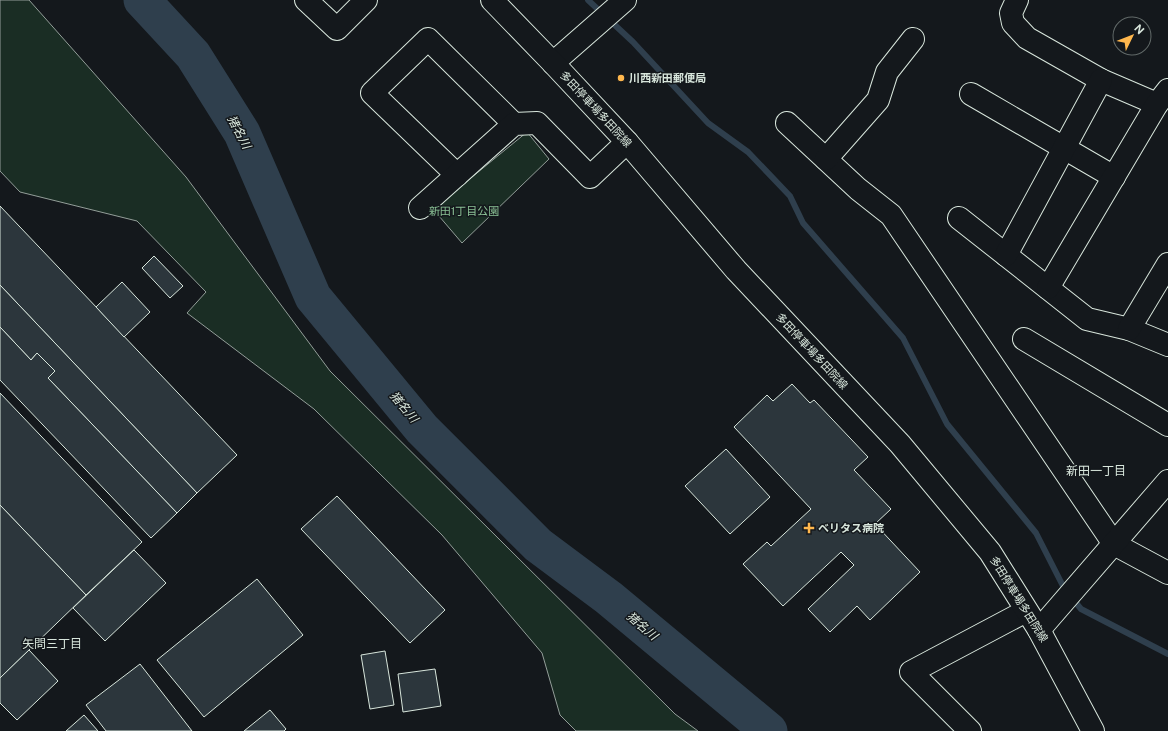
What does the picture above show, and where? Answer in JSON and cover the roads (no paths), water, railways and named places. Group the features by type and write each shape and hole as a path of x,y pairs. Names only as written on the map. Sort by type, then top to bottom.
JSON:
{"street":[{"path":"306,0 337,29 366,0"},
{"name":"多田停車場多田院線","path":"492,0 554,63 627,142 736,270 900,444 990,552 1039,630 1092,731"},
{"path":"554,63 625,0"},
{"path":"1017,0 1011,13 1013,23 1027,38 1100,80 1163,97 1048,288"},
{"path":"457,175 372,93 428,39 514,124"},
{"path":"826,159 878,100 887,72 913,39"},
{"path":"1006,255 1100,80"},
{"path":"972,94 1114,177"},
{"path":"420,208 514,124 537,123 590,177 627,142"},
{"path":"787,123 858,189 891,215 1114,544 1168,573"},
{"path":"959,218 1087,319 1129,329 1168,345"},
{"path":"1129,329 1168,264"},
{"path":"1024,339 1168,425"},
{"path":"1039,630 1168,480"},
{"path":"970,731 911,672 1026,611"}],"waterway":[{"name":"猪名川","path":"142,0 193,55 242,133 313,297 422,429 538,545 609,598 769,731"},
{"path":"588,0 633,42 708,123 748,152 790,196 803,223 903,338 947,424 1036,533 1066,591"},
{"path":"1072,598 1081,609 1168,654"}],"place":[{"name":"川西新田郵便局","path":"621,78"},
{"name":"ベリタス病院","path":"809,528"}],"district":[{"name":"新田一丁目","path":"1096,471"},
{"name":"矢問三丁目","path":"52,644"}],"park label":[{"name":"新田1丁目公園","path":"464,211"}]}
